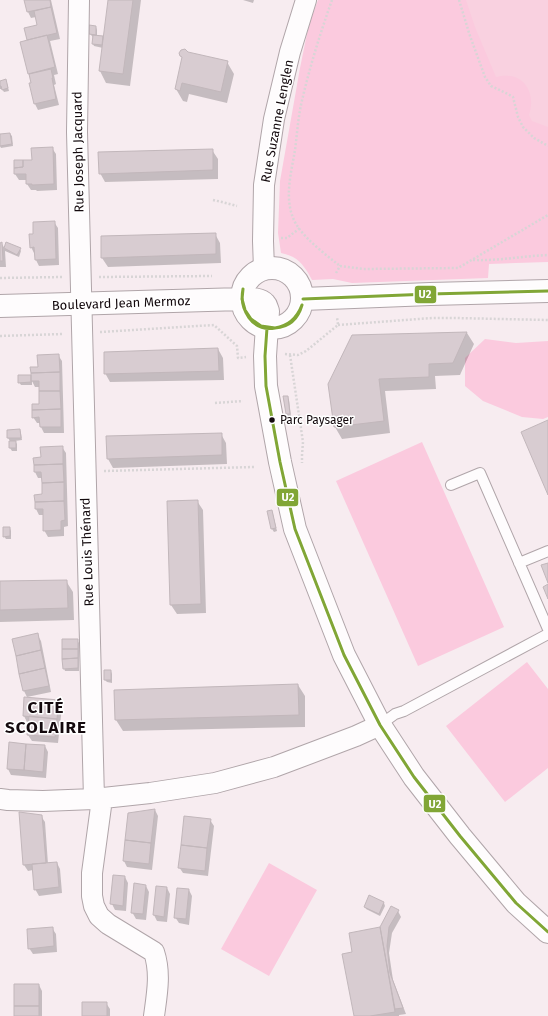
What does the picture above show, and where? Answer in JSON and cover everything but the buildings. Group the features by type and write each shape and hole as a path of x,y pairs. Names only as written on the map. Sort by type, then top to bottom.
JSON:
{"main road":[{"path":"264,268 282,269 291,273 298,280 302,289 303,299 301,310 296,318 282,327 267,328 257,324 249,318 244,309 242,291 250,277 264,268"},
{"path":"303,299 548,291"},
{"name":"Boulevard Jean Mermoz","path":"0,306 242,299"},
{"path":"267,328 265,356 266,386 280,462 295,530 344,655 380,725 414,778 516,903 548,932"}],"street":[{"name":"Rue Joseph Jacquard","path":"79,0 77,132 81,304"},
{"name":"Rue Suzanne Lenglen","path":"264,268 264,185 274,119 290,52 306,0"},
{"name":"Rue Louis Thénard","path":"81,304 85,472 98,799 92,873 92,896 94,906 99,916 108,924 154,952 157,962 158,984 154,1016"},
{"path":"0,799 36,801 98,799 215,783 274,767 356,736 380,725"}],"lane":[{"path":"451,485 480,473 548,629"},
{"path":"519,563 548,550"},
{"path":"380,725 395,714 404,712 548,634"}],"path":[{"path":"332,0 316,46 301,105 289,189 290,205 296,223 312,242 340,266 363,269 458,268 548,215"},
{"path":"459,0 485,78 491,86 512,97 518,117 523,127 534,138 548,146"},
{"path":"213,200 237,206"},
{"path":"279,238 288,238 300,228"},
{"path":"472,260 548,255"},
{"path":"336,273 340,266"},
{"path":"0,278 212,276"},
{"path":"336,314 338,325"},
{"path":"302,455 303,442 290,355 298,355 306,351 338,325 432,318 548,320"},
{"path":"0,336 82,333 214,325 237,346 238,358"},
{"path":"214,403 243,401"},
{"path":"85,472 254,467"}],"shaded area":[{"path":"318,0 548,0 548,262 489,264 488,278 352,283 333,279 312,280 302,264 293,257 281,253 278,233 280,181 309,24"},
{"path":"466,0 548,0 548,127 532,121 529,115 531,98 525,84 513,77 496,77 475,27"},
{"path":"485,339 516,343 548,341 548,417 543,419 522,417 483,401 465,386 465,358"},
{"path":"422,442 504,627 418,666 336,481"},
{"path":"527,662 548,689 548,768 505,802 446,726"},
{"path":"269,863 317,890 269,976 221,949"}],"transit line":[{"name":"U2","path":"243,289 242,299 245,310 251,319 261,326 275,328"},
{"name":"U2","path":"243,289 243,304 249,318 260,326 275,328"},
{"name":"U2","path":"303,299 548,291"},
{"name":"U2","path":"275,328 289,324 298,314 302,305"},
{"name":"U2","path":"275,328 292,321 298,314 302,305"},
{"name":"U2","path":"267,328 265,356 266,386 280,462 295,529 344,655 380,725 414,777 460,836 516,903 548,932"}],"place":[{"name":"Parc Paysager","path":"272,420"}],"district":[{"name":"CITÉ SCOLAIRE","path":"46,717"}]}
